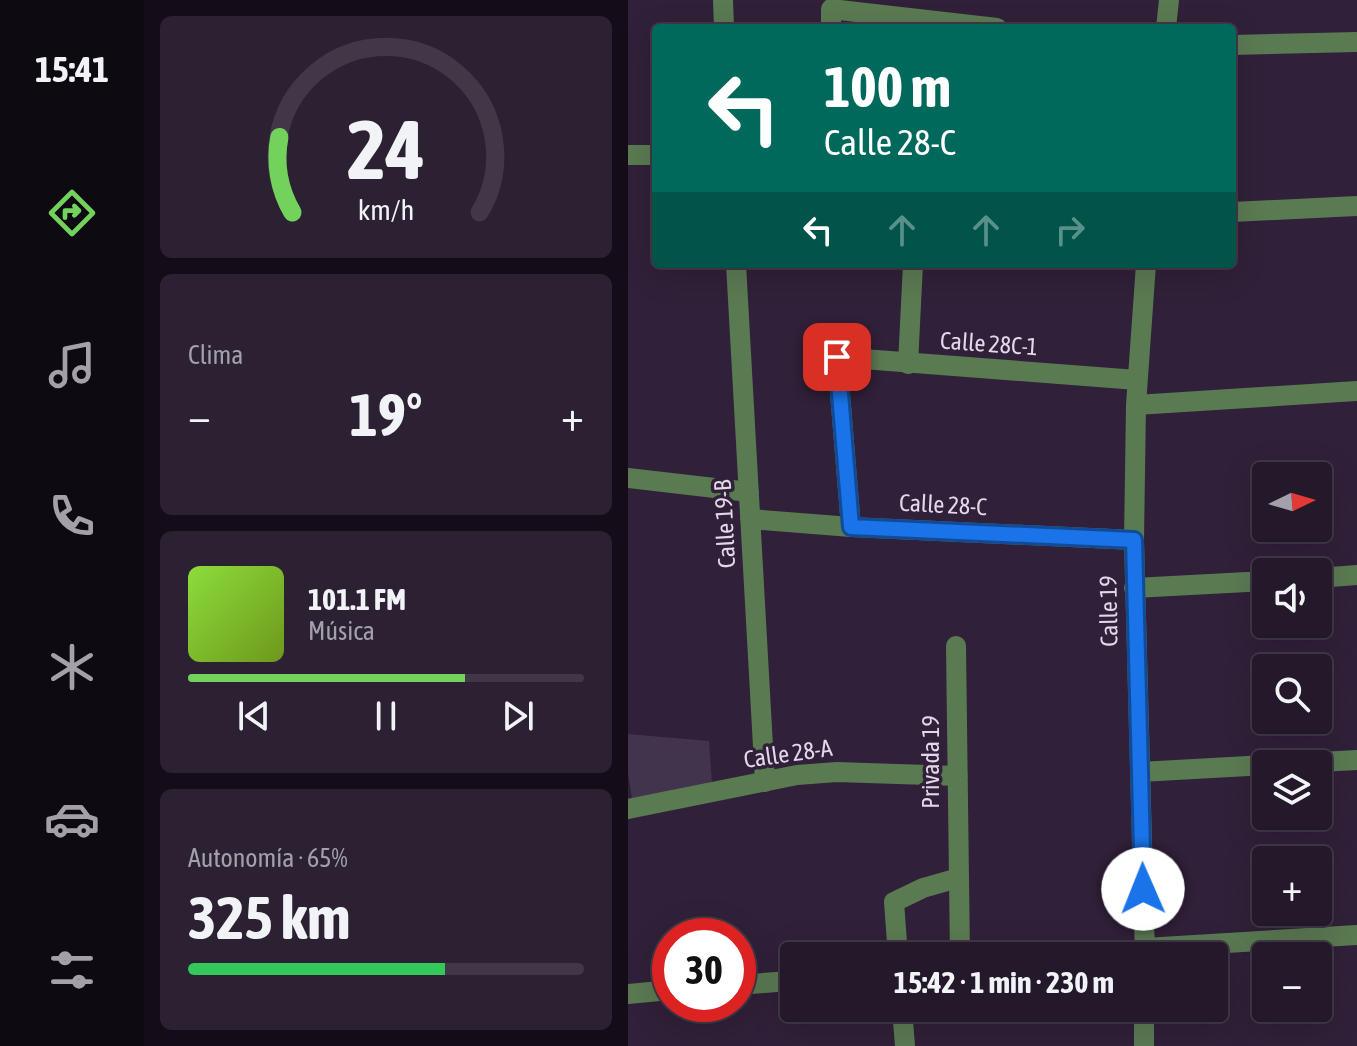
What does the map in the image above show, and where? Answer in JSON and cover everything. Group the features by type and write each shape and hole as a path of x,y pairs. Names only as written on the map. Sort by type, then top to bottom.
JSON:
{"street":[{"path":"723,0 724,24"},
{"path":"1166,24 1169,0"},
{"path":"831,19 923,24"},
{"path":"1236,45 1357,42"},
{"path":"628,155 652,155"},
{"path":"1236,212 1357,206"},
{"name":"Calle 19-B","path":"736,268 765,782"},
{"path":"908,364 913,268"},
{"name":"Calle 19","path":"1145,942 1134,540 1137,380 1146,268"},
{"name":"Calle 28C-1","path":"851,527 837,357 1137,380"},
{"path":"1136,405 1357,391"},
{"path":"628,478 749,492"},
{"name":"Calle 28-C","path":"750,519 851,527 1134,540"},
{"path":"1332,577 1357,575"},
{"path":"1134,588 1252,582"},
{"name":"Privada 19","path":"956,646 960,942"},
{"path":"1332,761 1357,760"},
{"path":"1140,772 1252,766"},
{"name":"Calle 28-A","path":"628,809 797,775 837,772 958,776"},
{"path":"897,942 894,902 923,888 958,878"},
{"path":"1228,945 1357,935"},
{"path":"756,984 780,982"},
{"path":"628,994 652,992"},
{"path":"903,1022 905,1046"},
{"path":"1144,1022 1144,1046"}],"building":[{"path":"628,734 709,741 712,784 632,798 628,773"}],"route":[{"path":"837,357 851,527 1134,540 1143,889"}]}
